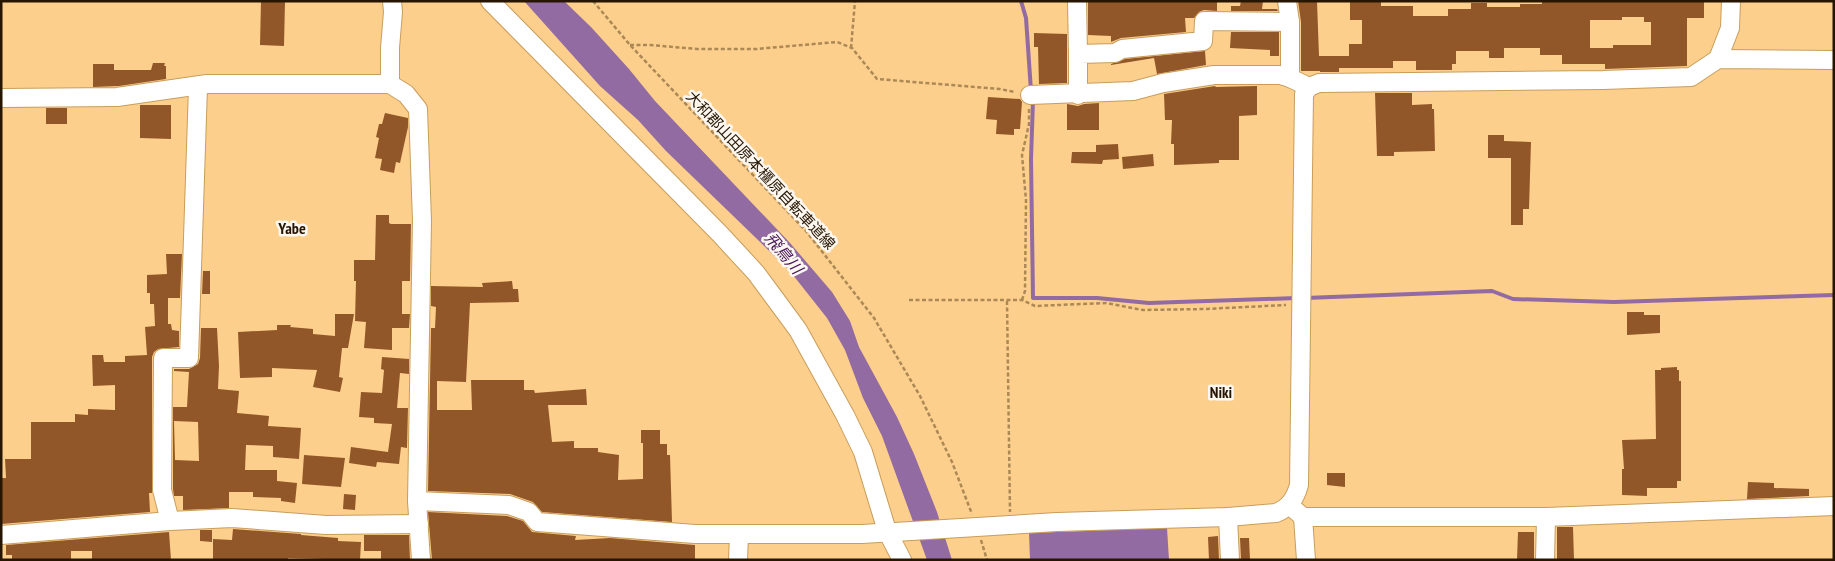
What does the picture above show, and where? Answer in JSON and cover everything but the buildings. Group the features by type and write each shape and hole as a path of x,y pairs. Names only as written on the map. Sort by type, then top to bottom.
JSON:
{"street":[{"path":"390,84 392,1"},
{"path":"490,1 658,170 756,273 798,330 845,415 863,452 902,560"},
{"path":"1077,1 1078,94"},
{"path":"1287,1 1290,22 1290,78"},
{"path":"1718,60 1730,28 1730,1"},
{"path":"1078,54 1115,53 1122,49 1203,41 1204,21 1290,22"},
{"path":"1307,91 1319,83 1603,80 1691,77 1718,60 1834,60"},
{"path":"1030,95 1132,92 1163,84 1214,75 1280,75 1290,78 1307,91"},
{"path":"1,98 117,97 198,87 207,84 390,84 406,94 418,109 422,222 417,501 421,560"},
{"path":"170,521 162,490 163,358 189,358 198,87"},
{"path":"417,501 509,505 529,512 537,522 695,534 739,535 862,534 970,526 1228,517 1276,513 1289,505 1297,493 1298,486 1307,91"},
{"path":"1289,505 1303,516 1546,516 1834,506"},
{"path":"1303,516 1306,560"},
{"path":"1545,560 1546,516"},
{"path":"1228,517 1230,560"},
{"path":"1,535 170,521 232,518 326,525 419,524"},
{"path":"738,560 739,535"}],"path":[{"name":"大和郡山田原本橿原自転車道線","path":"593,1 630,45 806,231 874,318 924,404 952,462 970,526"},
{"path":"851,48 855,1"},
{"path":"630,45 697,49 756,49 837,42 851,48 877,79 1000,89 1030,95 1029,124 1022,155 1026,209 1025,291 1022,300"},
{"path":"909,300 1022,300 1035,306 1106,303 1143,310 1301,305"},
{"path":"1007,301 1010,524"}],"water":[{"name":"飛鳥川","path":"524,1 564,1 591,27 655,101 790,243 832,292 850,321 859,347 897,417 914,454 937,512 952,560 927,560 882,436 863,398 845,350 827,318 789,270 666,151 638,120 600,86"},
{"path":"1167,528 1169,560 1030,560 1029,533"}],"waterway":[{"path":"1021,1 1026,18 1031,91"},
{"path":"1033,100 1031,159 1033,298 1097,298 1149,303 1296,298"},
{"path":"1305,298 1492,291 1513,299 1614,302 1834,295"}],"district":[{"name":"Yabe","path":"292,228"},
{"name":"Niki","path":"1221,392"}]}
